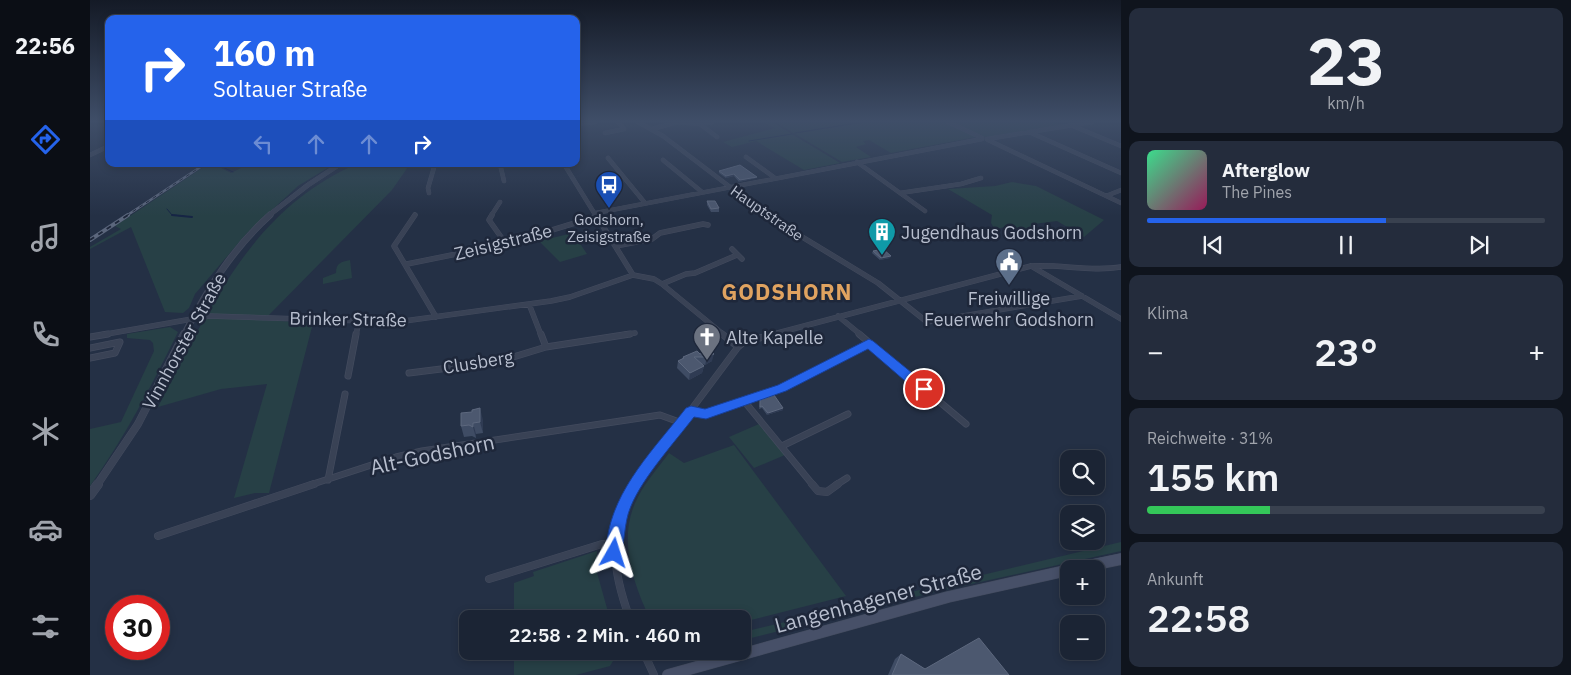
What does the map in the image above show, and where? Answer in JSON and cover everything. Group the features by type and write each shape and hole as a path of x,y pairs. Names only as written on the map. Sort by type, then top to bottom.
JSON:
{"main road":[{"path":"1105,562 1121,559"},
{"name":"Langenhagener Straße","path":"668,675 948,598 1060,572"}],"street":[{"name":"Hauptstraße","path":"686,154 761,212 878,283 927,322 931,323 1082,296"},
{"name":"Zeisigstraße","path":"406,264 506,244 597,215 645,203 903,154"},
{"path":"1016,154 1121,203"},
{"path":"1077,154 1121,173"},
{"path":"746,157 775,178"},
{"path":"608,158 645,203"},
{"path":"663,160 702,192"},
{"path":"857,162 925,211"},
{"name":"Vinnhorster Straße","path":"90,495 131,436 193,318 224,266 254,232 292,196 336,167"},
{"path":"429,193 428,188 434,167"},
{"path":"501,167 504,181"},
{"path":"566,167 633,275 654,279 662,284 738,347"},
{"path":"900,193 925,188 956,186 981,178"},
{"path":"1106,196 1121,190"},
{"path":"500,202 489,220 506,244"},
{"path":"416,215 394,243 436,317"},
{"path":"616,246 652,239 660,233 703,224 708,225"},
{"path":"732,249 742,259"},
{"path":"662,284 686,274 695,273 737,254"},
{"path":"1031,266 1121,319"},
{"path":"627,610 618,584 614,544 617,523 625,501 738,347 753,339 1031,266 1056,266 1094,270 1121,267"},
{"name":"Brinker Straße","path":"90,337 193,318 222,315 359,322 397,322 570,297 633,275"},
{"path":"529,304 546,347"},
{"path":"838,316 966,424"},
{"path":"348,376 359,322"},
{"name":"Clusberg","path":"409,373 505,359 546,347 635,333"},
{"path":"90,348 120,342 115,353 90,358"},
{"path":"691,412 706,414 782,388 869,344"},
{"path":"328,480 345,394"},
{"path":"744,401 821,493 827,492 847,478"},
{"path":"782,446 848,414"},
{"name":"Alt-Godshorn","path":"158,536 396,457 660,415 682,423"},
{"path":"489,579 602,544 614,544"},
{"path":"647,660 654,675"}],"green space":[{"path":"777,154 824,154 840,163 804,170"},
{"path":"828,154 866,154 871,157 842,162"},
{"path":"204,167 219,167 231,173 243,167 329,167 298,186 247,233 195,294 189,308 183,313 165,312 131,227 90,249 90,247 121,229 115,226"},
{"path":"351,167 408,167 392,190 264,320 313,323 269,493 255,493 234,498 267,384 221,389 158,407 195,335 236,267 261,236 288,208 320,183"},
{"path":"1012,182 1036,186 1104,220 1084,237 1057,221 1034,224 1042,230 1025,237 1007,226 995,230 991,223 992,215 948,189 995,186"},
{"path":"573,233 587,254 560,262 539,241"},
{"path":"350,260 352,278 323,284 323,278 336,273 337,267 340,264"},
{"path":"170,327 178,332 168,352 126,430 90,486 90,429 121,422 154,351 153,343 150,340 127,338 127,334"},
{"path":"759,424 785,455 754,468 729,437"},
{"path":"734,445 846,596 751,620 751,610 646,610 629,558 628,527 638,497 669,453 684,463"},
{"path":"1121,542 1121,551 1080,560 1060,560 1060,564 935,592 751,638 751,630 1087,550 1105,550 1105,546"},
{"path":"597,551 596,569 607,610 514,610 514,583 534,576 533,572"},
{"path":"514,660 614,660 610,666 576,675 514,675"}],"building":[{"path":"740,165 757,177 740,180 734,174 726,176 719,171"},
{"path":"707,201 715,201 719,208 711,209"},
{"path":"883,249 891,256 881,258 873,251"},
{"path":"710,350 714,354 707,357 694,357 704,366 690,373 678,361 697,351 700,354"},
{"path":"774,395 783,408 768,413 762,406 760,407 760,400"},
{"path":"480,408 480,422 473,423 473,427 469,425 461,426 461,413 472,412 472,410"},
{"path":"979,638 1009,675 892,675 901,654 925,669"}],"waterway":[{"path":"222,167 233,172"},
{"path":"167,209 172,215"},
{"path":"172,215 184,216"},
{"path":"172,215 192,217"}],"railway":[{"path":"126,216 200,167"},
{"path":"90,240 128,215"}],"place":[{"name":"Godshorn, Zeisigstraße","path":"609,209"},
{"name":"Jugendhaus Godshorn","path":"882,256"},
{"name":"Freiwillige Feuerwehr Godshorn","path":"1009,286"},
{"name":"Alte Kapelle","path":"707,361"}],"district":[{"name":"GODSHORN","path":"787,291"}],"route":[{"path":"614,553 617,523 625,501 691,412 706,414 782,388 869,344 924,389"}]}
